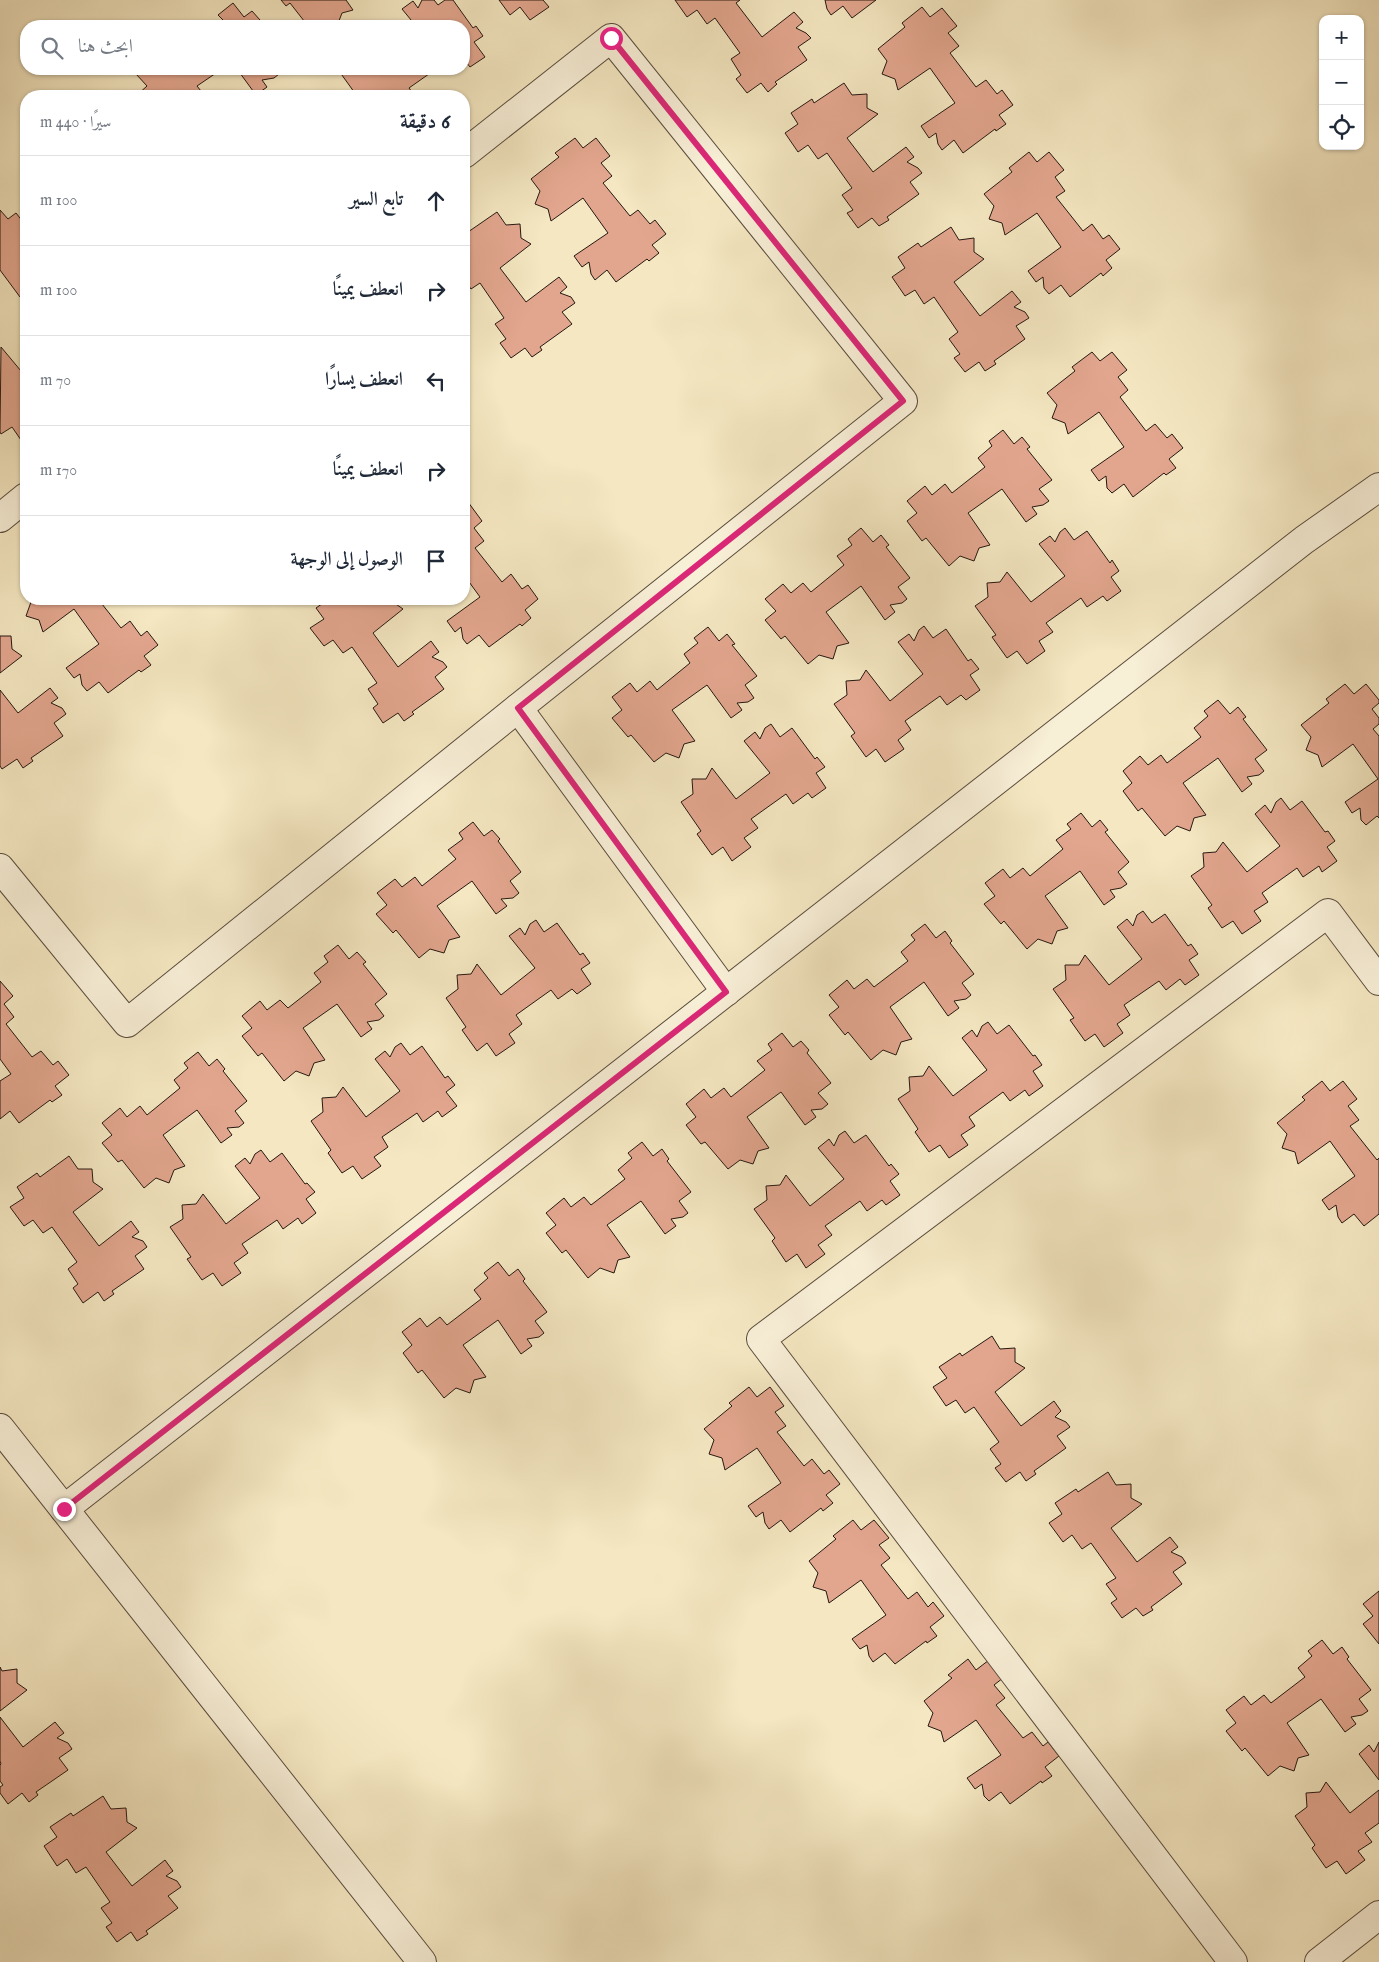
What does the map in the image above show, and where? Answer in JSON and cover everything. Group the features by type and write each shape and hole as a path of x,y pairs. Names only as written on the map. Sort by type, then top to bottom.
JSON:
{"street":[{"path":"0,868 127,1023 903,401 611,38 470,149"},
{"path":"64,1509 1304,540 1379,487"},
{"path":"0,518 20,502"},
{"path":"518,708 726,992"},
{"path":"1233,1962 761,1339 1328,913 1379,981"},
{"path":"0,1428 419,1961"},
{"path":"1319,1962 1379,1915"}],"building":[{"path":"281,0 346,0 353,10 342,13 339,20 303,20 290,3 286,6"},
{"path":"422,0 434,0 438,5 445,0 453,0 467,20 411,20 402,9 413,1 418,8"},
{"path":"499,0 543,0 549,7 530,20 520,7 510,15"},
{"path":"675,0 740,0 736,3 762,37 794,12 803,22 796,28 811,38 798,47 807,60 775,82 777,84 768,92 761,83 747,93 736,79 741,75 731,59 740,53 715,18 707,24 697,10 687,17"},
{"path":"825,0 876,0 852,18 843,6 831,15"},
{"path":"233,3 244,17 252,11 260,20 223,20 218,15"},
{"path":"922,7 930,17 942,8 957,26 948,33 959,46 950,53 976,87 986,80 997,94 1002,90 1013,105 999,115 1006,124 996,131 995,129 963,153 954,140 942,150 938,144 936,133 929,138 921,126 955,103 930,68 898,90 895,79 882,74 887,61 878,49 905,27 902,23"},
{"path":"470,24 473,28 476,26 483,36 474,42 485,57 470,67"},
{"path":"137,75 213,75 197,86 200,90 143,90 147,86"},
{"path":"241,75 278,75 274,78 262,80 267,87 263,90 252,90"},
{"path":"342,75 427,75 409,88 410,90 353,90"},
{"path":"844,83 852,95 867,94 867,108 878,114 847,138 873,172 906,147 914,157 907,162 918,168 922,173 910,182 919,194 887,217 889,220 879,226 872,218 858,228 847,213 853,210 842,195 852,188 827,153 818,159 808,145 798,152 785,133 798,124 791,113 812,99 814,103"},
{"path":"575,138 583,148 596,138 610,156 601,163 612,176 603,183 630,216 638,210 650,224 655,220 666,234 652,245 659,253 649,261 647,259 616,282 607,270 595,280 591,274 589,262 582,267 574,256 608,233 583,198 551,221 548,209 535,204 540,191 531,179 559,157 555,153"},
{"path":"1029,152 1037,162 1049,152 1064,170 1055,177 1065,191 1056,197 1083,231 1092,224 1103,239 1109,235 1120,249 1106,260 1112,268 1103,276 1101,273 1070,297 1061,285 1049,294 1044,288 1043,277 1036,282 1028,271 1061,247 1037,213 1005,235 1002,223 989,219 994,206 984,194 1012,172 1009,168"},
{"path":"0,210 8,219 16,213 20,218 20,297 0,270"},
{"path":"497,212 506,225 520,224 521,238 531,244 500,268 526,302 559,277 567,287 560,293 571,297 575,303 562,312 572,324 540,347 542,350 532,357 525,348 511,358 500,343 506,339 495,324 504,318 480,283 471,289 470,288 470,231"},
{"path":"951,227 959,240 974,238 974,252 984,259 954,282 980,316 1012,291 1021,302 1014,307 1025,312 1029,318 1016,326 1025,339 994,361 996,364 985,371 979,362 965,372 954,358 960,354 949,339 958,332 934,297 924,304 915,290 905,296 892,277 905,268 898,257 918,243 921,247"},
{"path":"1,347 20,370 20,439 12,427 1,434"},
{"path":"1092,352 1100,361 1112,352 1127,370 1118,377 1128,390 1120,397 1146,431 1155,424 1167,438 1172,434 1183,448 1169,459 1176,468 1166,475 1164,473 1133,497 1124,484 1112,493 1107,488 1106,476 1099,481 1091,470 1124,447 1099,412 1068,434 1065,423 1052,418 1057,405 1047,393 1075,371 1072,367"},
{"path":"1003,430 1014,444 1022,437 1030,447 1027,449 1052,480 1039,489 1049,501 1043,505 1032,507 1037,514 1026,522 1002,489 968,513 990,545 979,548 974,561 960,556 949,566 926,538 922,541 907,521 917,513 907,501 925,486 932,495 945,484 952,493 985,467 978,458 992,446 989,441"},
{"path":"470,505 482,521 474,528 484,541 475,548 502,582 511,574 522,589 528,585 538,599 525,610 531,618 489,647 479,635 467,644 463,639 461,627 455,632 447,621 480,597 470,583"},
{"path":"861,528 873,542 881,535 889,545 886,547 910,578 898,587 907,599 902,603 890,605 895,612 885,620 861,586 826,612 849,643 837,646 833,659 819,655 808,664 785,636 781,639 765,620 776,611 765,599 783,584 791,593 803,583 811,592 844,565 837,556 852,545 848,539"},
{"path":"1065,528 1074,540 1087,531 1110,563 1112,560 1119,571 1111,577 1121,591 1107,601 1103,596 1087,607 1081,598 1046,623 1053,632 1039,641 1045,651 1027,664 1017,651 1007,658 992,637 996,635 975,606 988,597 987,583 1000,582 1007,572 1031,602 1065,576 1039,544 1050,536 1055,542 1060,532"},
{"path":"30,605 103,605 121,628 130,621 141,636 147,631 158,645 144,656 151,665 141,672 139,670 108,693 99,682 87,691 82,685 80,674 74,678 66,668 99,644 74,609 43,632 39,620 26,616"},
{"path":"320,605 397,605 403,609 373,633 398,667 431,641 439,652 432,657 443,662 447,667 435,677 444,689 412,712 414,714 404,721 398,713 383,723 373,708 378,704 368,689 377,683 352,647 343,653 333,640 324,646 310,628 324,619 316,608"},
{"path":"924,626 933,638 946,629 968,661 971,659 979,669 970,675 980,690 966,700 961,695 947,705 940,696 905,721 911,730 898,740 904,749 885,762 876,749 866,757 851,736 855,733 834,704 847,695 846,681 860,680 866,670 890,701 923,674 898,642 909,634 914,641 919,630"},
{"path":"708,627 719,641 727,634 735,644 732,645 757,676 745,685 754,698 748,702 737,703 742,710 731,718 707,685 672,710 695,741 684,744 679,758 666,753 654,762 631,735 628,737 612,718 622,710 612,697 630,683 637,692 650,681 657,690 690,663 684,654 698,643 694,638"},
{"path":"0,636 11,636 12,649 22,656 0,673"},
{"path":"1345,684 1354,694 1366,684 1379,700 1379,703 1372,709 1379,718 1379,724 1373,729 1379,736 1379,818 1377,816 1366,825 1361,820 1360,808 1352,813 1345,802 1378,779 1353,744 1322,767 1318,755 1306,750 1311,737 1301,725 1329,703 1326,699"},
{"path":"50,688 58,698 51,703 62,708 66,714 54,723 63,736 31,758 33,761 23,768 17,759 2,769 0,766 0,690 18,713"},
{"path":"1218,700 1230,714 1238,707 1246,717 1243,719 1267,750 1255,759 1264,771 1259,775 1247,777 1252,784 1242,792 1218,758 1183,783 1206,815 1194,818 1190,831 1177,826 1165,836 1142,808 1138,811 1123,791 1132,783 1123,771 1140,756 1148,765 1161,755 1167,763 1201,737 1194,728 1208,716 1204,711"},
{"path":"771,724 780,737 792,728 815,759 817,757 825,767 816,773 826,788 812,798 808,793 793,804 786,794 751,819 758,828 744,838 751,847 732,861 723,847 712,855 697,834 701,831 681,802 693,794 692,779 706,779 712,768 736,799 770,773 744,741 755,732 760,739 765,728"},
{"path":"1281,798 1290,810 1302,801 1325,832 1328,831 1335,841 1327,847 1337,861 1322,872 1319,866 1303,877 1297,868 1262,893 1268,902 1254,911 1261,921 1242,934 1233,921 1222,928 1208,908 1212,905 1191,876 1204,867 1203,853 1216,852 1223,842 1247,872 1280,846 1255,814 1265,805 1271,813 1276,802"},
{"path":"1081,813 1092,827 1100,820 1108,830 1105,832 1129,862 1118,872 1127,884 1121,888 1110,890 1115,897 1104,905 1080,871 1045,896 1068,928 1057,931 1052,944 1038,939 1027,949 1004,921 1001,924 984,904 995,896 985,883 1003,869 1010,878 1023,868 1030,876 1063,849 1056,840 1071,829 1067,824"},
{"path":"473,822 484,836 492,830 500,839 498,841 521,872 510,881 519,893 513,898 501,899 507,906 496,914 472,881 437,906 460,937 449,940 444,953 430,949 419,958 396,930 393,933 376,914 387,905 377,893 395,879 402,887 415,877 422,886 456,859 448,850 463,839 459,833"},
{"path":"1143,911 1152,923 1165,914 1188,946 1191,944 1198,954 1189,960 1199,975 1185,985 1180,979 1166,990 1159,981 1124,1005 1130,1015 1117,1024 1123,1033 1104,1047 1095,1034 1085,1041 1070,1020 1074,1018 1053,989 1066,980 1065,965 1079,965 1085,955 1109,985 1142,959 1117,927 1127,919 1133,926 1137,915"},
{"path":"536,920 544,932 557,923 580,955 583,953 590,963 581,969 591,984 577,994 572,989 558,999 551,990 516,1015 522,1024 509,1034 515,1043 496,1056 487,1043 477,1051 462,1030 466,1027 446,998 458,989 457,975 471,974 477,964 501,995 535,968 509,936 520,928 525,935 530,924"},
{"path":"925,924 936,938 945,931 952,941 950,943 974,974 962,983 971,995 966,999 954,1001 959,1008 948,1016 924,982 890,1007 912,1039 901,1042 896,1055 883,1050 871,1060 848,1032 845,1035 829,1015 839,1007 829,995 847,980 854,989 867,979 874,987 908,961 901,952 915,940 911,935"},
{"path":"338,945 349,959 357,952 366,962 363,964 387,994 375,1004 384,1016 379,1020 367,1022 372,1029 361,1037 337,1004 303,1028 325,1060 314,1063 309,1076 296,1071 284,1081 262,1053 258,1056 242,1036 252,1028 242,1016 260,1001 267,1010 280,1000 288,1008 321,982 314,973 328,962 324,956"},
{"path":"0,981 13,996 4,1004 14,1017 6,1024 32,1057 41,1051 53,1065 58,1061 69,1075 55,1086 62,1095 52,1102 50,1100 19,1123 10,1111 0,1119 0,1081 11,1074 0,1059"},
{"path":"988,1022 997,1034 1009,1025 1033,1056 1035,1055 1042,1065 1033,1071 1043,1086 1029,1096 1025,1090 1010,1101 1003,1092 969,1117 975,1126 961,1135 968,1145 949,1158 940,1145 929,1152 915,1132 918,1129 898,1099 910,1091 909,1077 923,1076 929,1066 953,1096 987,1070 962,1038 972,1030 977,1037 982,1026"},
{"path":"782,1033 793,1047 801,1041 809,1050 807,1053 831,1083 818,1093 828,1104 822,1109 811,1110 816,1117 805,1125 781,1092 747,1117 769,1148 758,1151 753,1164 740,1160 728,1169 705,1142 701,1144 686,1125 696,1117 686,1104 704,1089 711,1098 724,1088 731,1097 765,1070 757,1061 772,1050 768,1044"},
{"path":"401,1043 410,1055 422,1046 445,1078 448,1076 455,1085 446,1092 457,1106 442,1117 438,1111 423,1122 417,1113 382,1137 388,1147 374,1157 381,1166 362,1179 353,1166 342,1173 328,1153 331,1150 311,1121 323,1112 322,1098 336,1097 343,1087 366,1117 400,1091 375,1059 385,1051 390,1057 395,1047"},
{"path":"198,1052 209,1066 217,1059 225,1069 223,1071 247,1101 235,1111 244,1123 239,1127 227,1128 232,1135 221,1143 197,1110 163,1135 185,1166 174,1170 169,1183 156,1178 144,1188 122,1160 118,1162 102,1143 112,1135 102,1123 120,1108 127,1117 140,1106 147,1115 180,1088 174,1080 188,1068 184,1063"},
{"path":"1322,1081 1330,1091 1343,1081 1357,1099 1348,1106 1359,1120 1350,1126 1377,1160 1379,1158 1379,1214 1364,1226 1354,1214 1342,1223 1338,1217 1336,1205 1329,1210 1322,1200 1355,1176 1330,1141 1298,1164 1295,1152 1282,1148 1287,1134 1277,1123 1305,1100 1302,1097"},
{"path":"845,1131 854,1143 866,1135 889,1166 891,1164 899,1174 890,1181 900,1195 886,1205 882,1200 867,1211 860,1201 825,1226 832,1235 818,1245 825,1254 806,1268 797,1254 786,1262 772,1241 775,1238 754,1209 767,1200 766,1186 780,1185 786,1175 810,1206 844,1179 818,1148 829,1139 834,1146 839,1135"},
{"path":"642,1142 653,1156 662,1149 669,1159 667,1161 691,1192 679,1201 688,1213 683,1217 671,1219 676,1226 665,1234 641,1201 607,1225 630,1257 618,1260 614,1273 600,1268 588,1278 566,1250 562,1253 546,1233 556,1225 546,1213 564,1198 571,1207 584,1197 591,1205 625,1179 618,1170 632,1158 628,1153"},
{"path":"261,1150 270,1162 282,1153 305,1184 307,1183 315,1192 306,1199 316,1213 302,1224 298,1218 283,1229 277,1220 242,1244 248,1253 234,1263 241,1273 222,1286 213,1273 202,1280 187,1259 191,1257 170,1227 183,1219 182,1205 196,1204 203,1194 226,1224 260,1198 235,1166 245,1158 250,1164 255,1154"},
{"path":"69,1156 78,1169 92,1169 93,1182 103,1189 73,1212 99,1246 131,1221 139,1232 132,1237 143,1241 147,1247 135,1256 144,1269 112,1291 114,1294 104,1301 98,1292 83,1303 73,1288 78,1284 68,1269 77,1262 52,1227 43,1233 33,1220 24,1226 10,1207 24,1198 17,1187 37,1173 40,1177"},
{"path":"498,1262 509,1276 518,1269 525,1279 523,1281 547,1312 535,1321 544,1333 539,1337 527,1339 532,1346 521,1354 498,1320 463,1345 486,1377 474,1380 470,1393 456,1388 444,1398 422,1370 418,1373 403,1353 412,1345 402,1332 420,1318 427,1327 440,1317 447,1325 481,1299 474,1290 488,1278 484,1273"},
{"path":"992,1336 1000,1349 1015,1348 1015,1362 1025,1368 995,1392 1021,1426 1054,1401 1061,1411 1055,1417 1066,1422 1070,1427 1057,1436 1066,1448 1034,1471 1036,1474 1026,1481 1020,1472 1006,1482 995,1468 1001,1464 990,1449 999,1442 974,1407 965,1413 956,1400 946,1406 933,1387 947,1378 939,1367 960,1353 962,1356"},
{"path":"749,1387 757,1397 770,1387 784,1406 775,1412 786,1426 777,1432 804,1466 812,1459 824,1474 829,1470 840,1484 826,1495 833,1503 823,1511 821,1508 790,1532 781,1520 769,1529 765,1523 763,1512 756,1517 748,1506 781,1483 757,1448 725,1470 722,1458 709,1454 714,1440 704,1429 732,1406 729,1403"},
{"path":"1108,1472 1116,1485 1131,1484 1131,1498 1142,1504 1111,1528 1137,1562 1170,1537 1178,1547 1171,1552 1182,1557 1186,1563 1173,1572 1182,1584 1151,1607 1153,1610 1143,1616 1136,1608 1122,1618 1111,1603 1117,1599 1106,1584 1116,1578 1091,1543 1082,1549 1072,1535 1063,1542 1049,1523 1062,1514 1055,1503 1076,1489 1078,1492"},
{"path":"853,1520 861,1530 874,1520 889,1538 879,1545 890,1558 881,1565 908,1599 917,1592 928,1607 933,1602 944,1616 930,1627 937,1636 927,1643 926,1641 895,1664 885,1653 873,1662 869,1656 867,1645 860,1649 852,1639 886,1615 861,1580 829,1603 826,1591 813,1587 818,1573 809,1561 836,1539 833,1536"},
{"path":"1379,1591 1379,1644 1363,1624 1373,1616 1363,1604"},
{"path":"1322,1640 1333,1654 1342,1647 1349,1657 1347,1659 1371,1690 1359,1699 1368,1711 1362,1715 1351,1717 1356,1724 1345,1732 1321,1699 1287,1723 1309,1755 1298,1758 1294,1771 1280,1766 1268,1776 1245,1748 1242,1751 1226,1731 1236,1723 1226,1710 1244,1696 1251,1705 1264,1695 1271,1703 1305,1677 1298,1668 1312,1656 1308,1651"},
{"path":"968,1659 976,1670 989,1660 1003,1678 994,1685 1005,1698 996,1705 1023,1738 1032,1732 1043,1746 1048,1742 1059,1756 1045,1767 1052,1776 1042,1783 1041,1781 1010,1804 1001,1792 989,1801 984,1796 982,1784 975,1789 967,1778 1001,1755 976,1720 944,1742 941,1731 928,1726 933,1713 924,1701 952,1678 948,1675"},
{"path":"0,1667 2,1671 17,1669 17,1683 27,1690 0,1711"},
{"path":"0,1717 23,1747 55,1722 64,1733 57,1738 68,1743 72,1749 59,1758 68,1770 36,1792 38,1795 29,1802 22,1793 8,1804 0,1793 0,1787 3,1785 0,1781"},
{"path":"1379,1742 1379,1780 1359,1754 1369,1745 1374,1752"},
{"path":"1326,1782 1350,1813 1379,1790 1379,1823 1365,1833 1372,1842 1358,1851 1365,1860 1346,1874 1337,1861 1326,1868 1312,1848 1315,1845 1295,1816 1307,1807 1306,1793 1320,1792"},
{"path":"103,1796 111,1809 126,1808 127,1822 137,1828 106,1852 132,1886 165,1860 173,1871 166,1876 177,1881 181,1887 168,1896 178,1908 146,1931 148,1934 137,1941 131,1932 117,1942 106,1927 112,1923 101,1908 110,1902 86,1867 76,1873 67,1859 57,1866 44,1846 57,1837 50,1827 71,1813 73,1816"}],"route":[{"path":"64,1509 726,992 518,708 903,401 611,38"}]}
